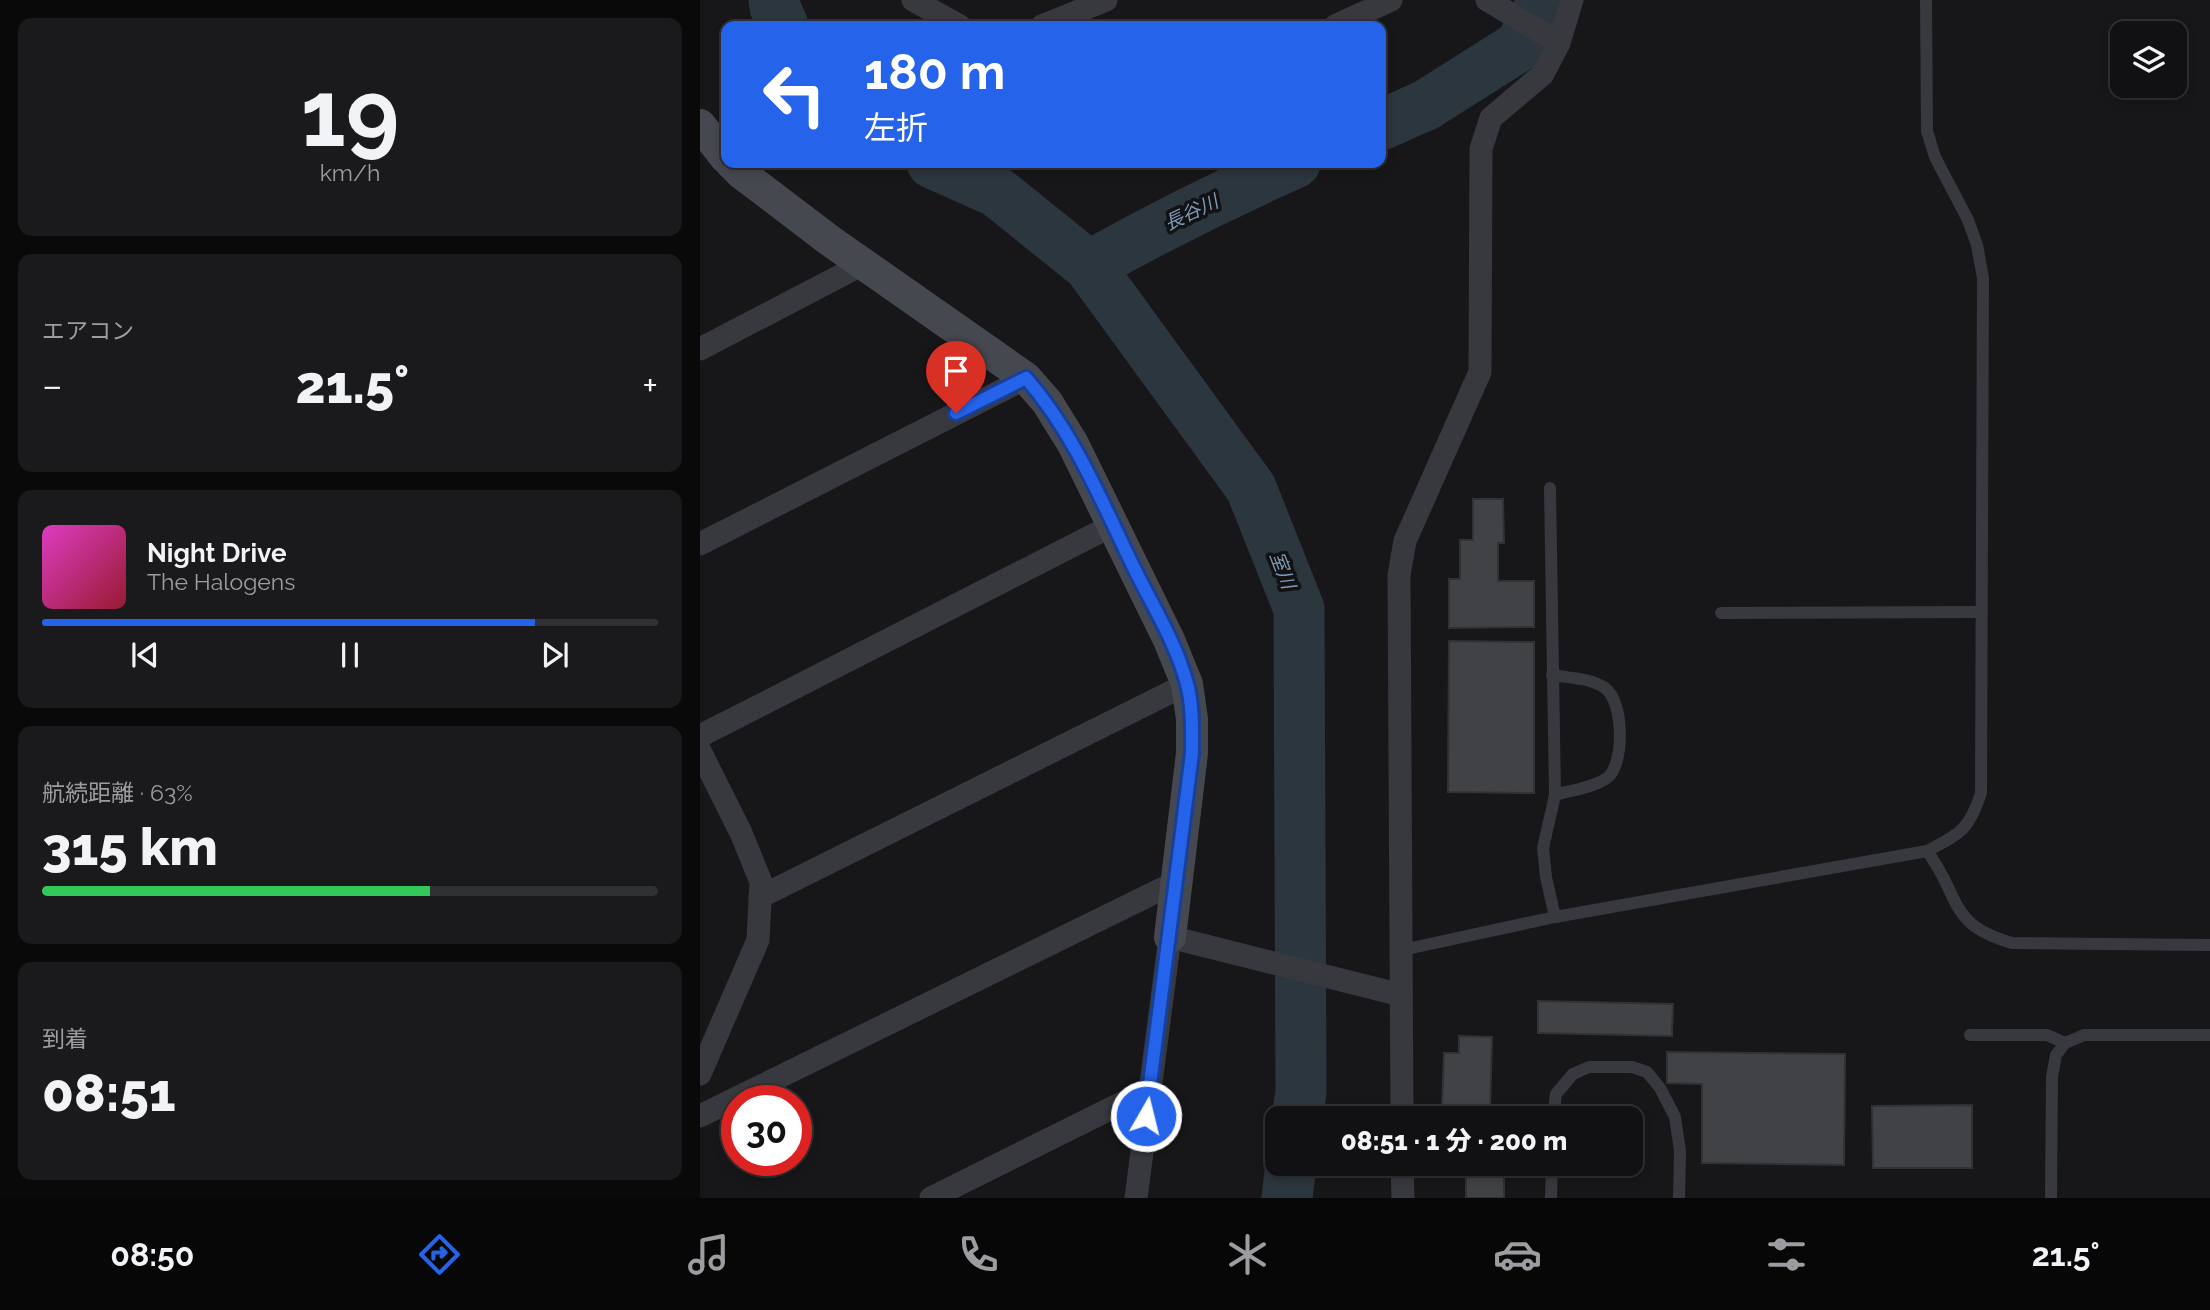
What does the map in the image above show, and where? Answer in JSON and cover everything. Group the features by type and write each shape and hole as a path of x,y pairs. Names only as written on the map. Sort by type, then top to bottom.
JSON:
{"street":[{"path":"913,0 951,21"},
{"path":"1054,21 1106,0"},
{"path":"1346,21 1391,0"},
{"path":"1487,0 1559,43"},
{"path":"1402,1106 1399,575 1405,541 1480,372 1481,149 1484,137 1491,118 1544,74 1559,43 1572,0"},
{"path":"735,168 863,264 1026,378 1047,402 1073,444 1169,640 1187,684 1192,719 1192,753 1136,1198"},
{"path":"700,349 863,264"},
{"path":"700,544 1026,378"},
{"path":"700,736 1113,525"},
{"path":"760,897 1187,684"},
{"path":"700,751 761,881 758,940 700,1074"},
{"path":"700,1116 1176,882"},
{"path":"1170,937 1401,995"},
{"path":"931,1198 1150,1089"},
{"path":"1402,1176 1403,1198"}],"lane":[{"path":"1402,950 1555,917 1927,851 1953,837 1972,820 1980,793 1983,278 1977,245 1968,220 1940,167 1927,131 1926,0"},
{"path":"1550,488 1555,794 1544,848 1546,877 1555,917"},
{"path":"1721,614 1981,612"},
{"path":"1552,675 1593,682 1606,689 1614,698 1619,711 1617,763 1614,772 1592,785 1555,794"},
{"path":"1927,851 1942,872 1952,900 1967,922 1990,937 2012,943 2210,945"},
{"path":"1970,1035 2047,1034 2064,1043"},
{"path":"2051,1198 2052,1077 2056,1055 2064,1043 2084,1035 2210,1035"},
{"path":"1554,1106 1556,1094 1573,1074 1589,1067 1632,1067 1647,1072 1660,1088 1675,1117 1680,1151 1679,1198"},
{"path":"1551,1198 1552,1176"}],"building":[{"path":"1473,499 1503,499 1504,543 1498,543 1498,581 1534,581 1534,627 1449,628 1449,579 1460,579 1460,540 1473,540"},
{"path":"1449,641 1534,642 1534,793 1448,792"},
{"path":"1538,1001 1673,1004 1672,1036 1538,1033"},
{"path":"1459,1036 1492,1037 1490,1106 1442,1106 1444,1053 1459,1053"},
{"path":"1667,1052 1845,1054 1844,1165 1702,1163 1702,1084 1667,1083"},
{"path":"1972,1105 1972,1168 1873,1168 1872,1106"},
{"path":"1466,1176 1504,1176 1504,1198 1466,1198"}],"waterway":[{"name":"室川","path":"774,0 781,21"},
{"name":"長谷川","path":"1386,123 1426,105 1521,45 1543,0"},
{"name":"室川","path":"943,168 997,192 1089,266 1251,488 1299,609 1299,1106"},
{"name":"長谷川","path":"1089,266 1191,212 1284,168"},
{"name":"室川","path":"1287,1198 1290,1176"}],"route":[{"path":"956,413 1026,378 1047,402 1073,444 1169,640 1187,684 1192,719 1192,753 1146,1116"}]}
